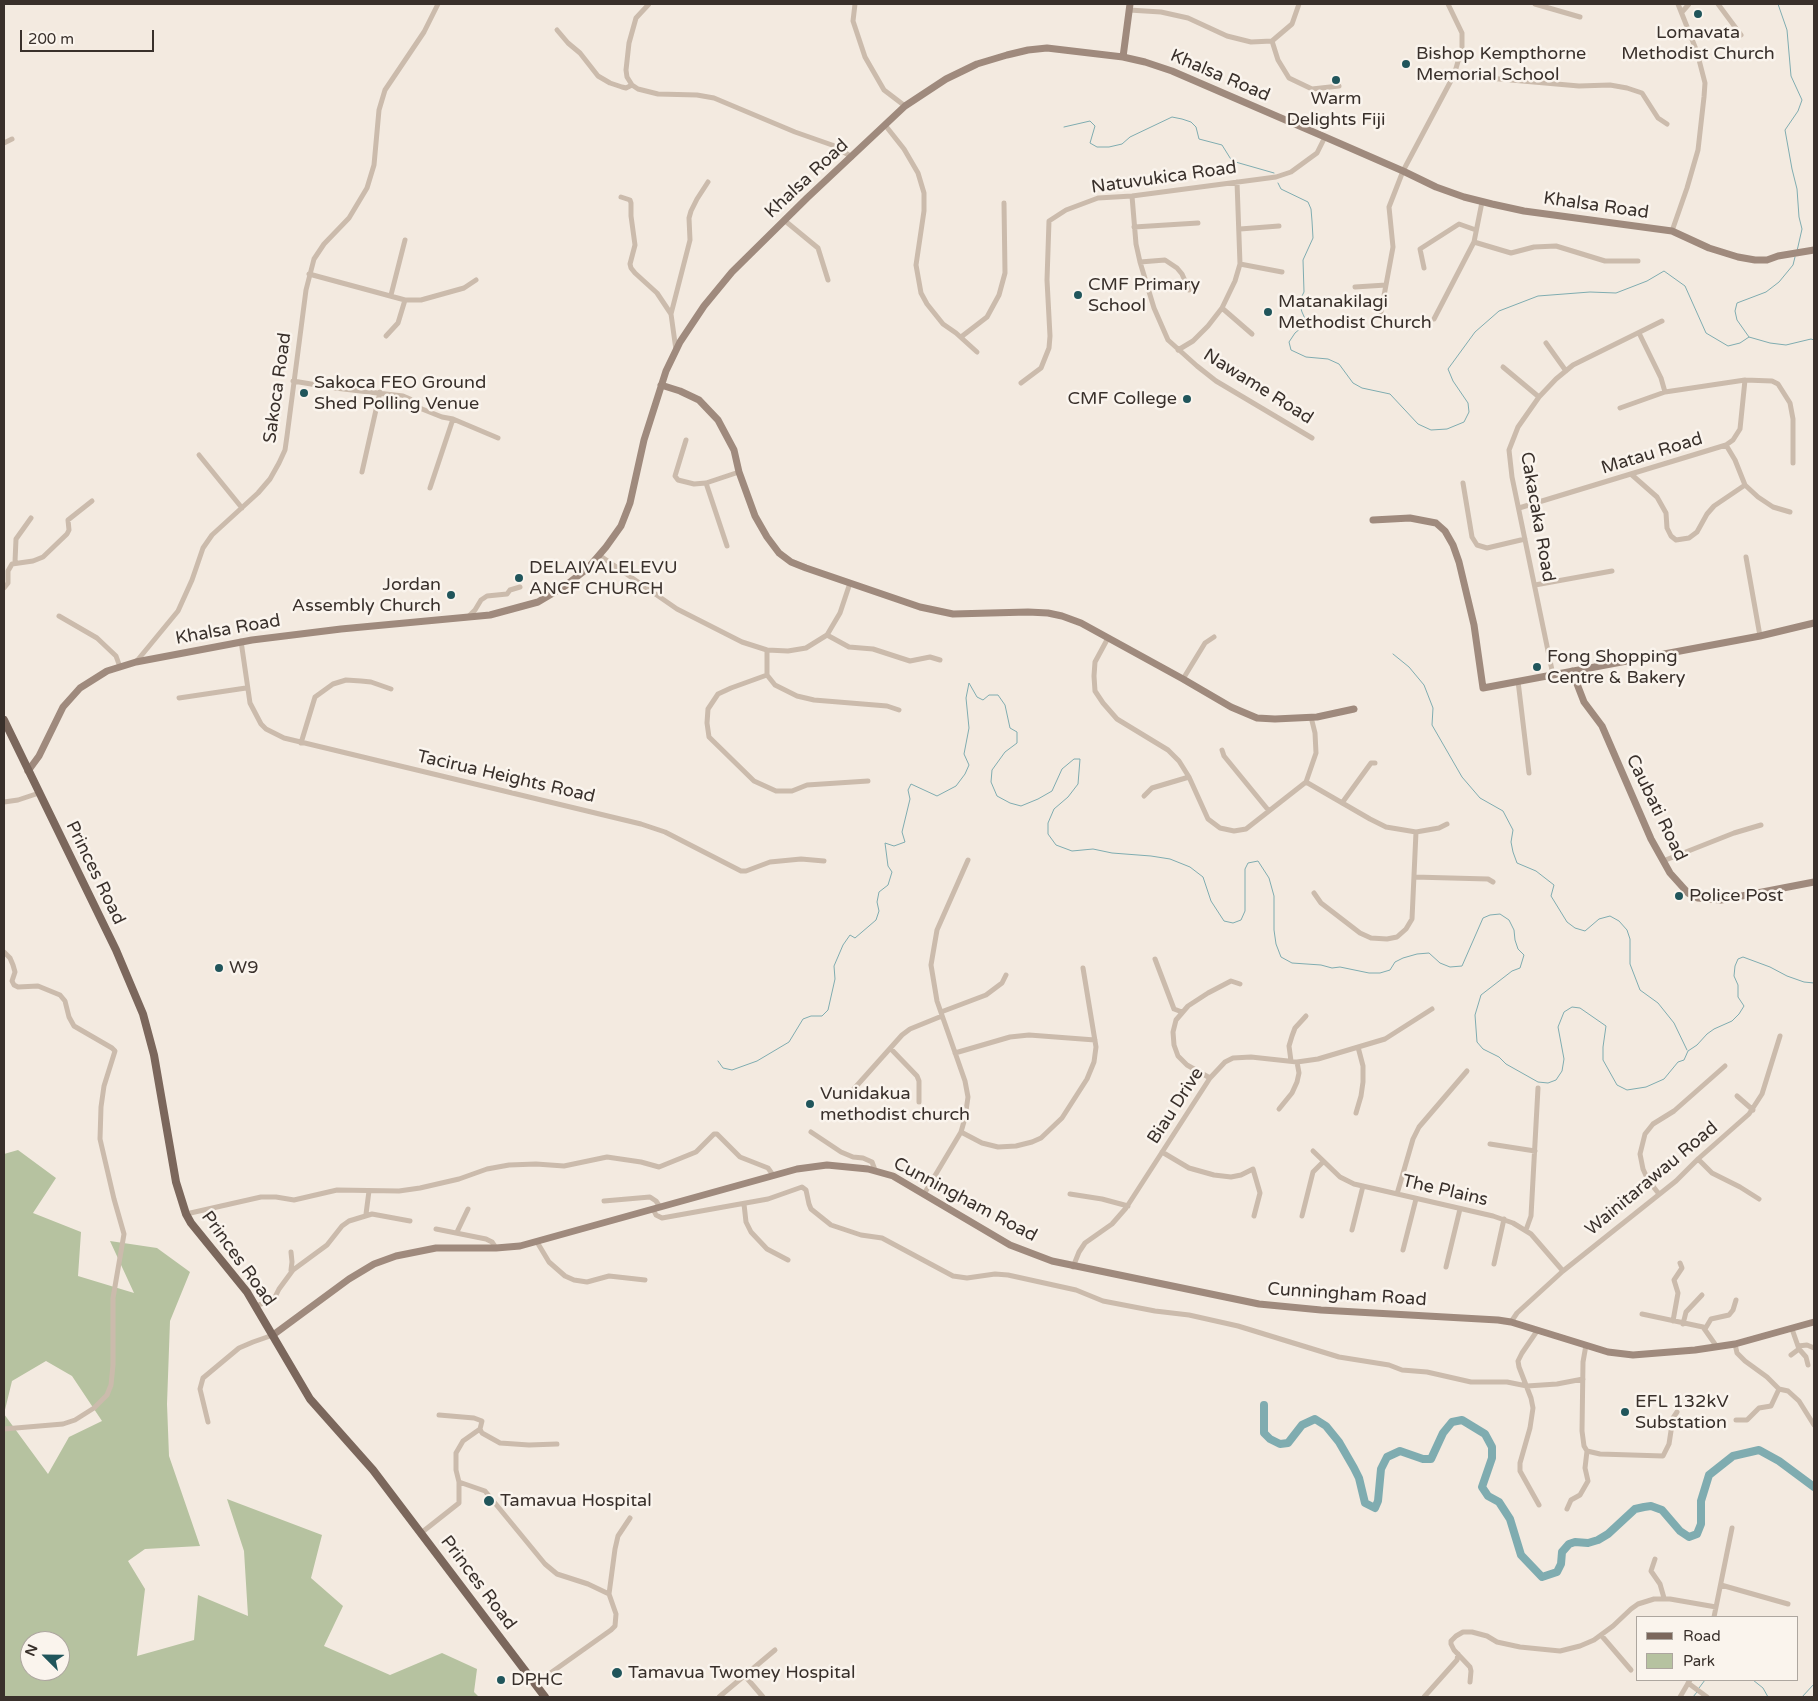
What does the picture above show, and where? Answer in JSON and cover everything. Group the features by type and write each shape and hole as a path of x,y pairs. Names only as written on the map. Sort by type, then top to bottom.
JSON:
{"main road":[{"path":"1123,57 1129,7"},
{"name":"Khalsa Road","path":"28,770 42,751 63,707 74,693 107,671 136,662 241,641 341,628 490,616 538,602 565,586 588,568 621,526 630,503 644,440 662,385 676,350 704,306 732,272 784,220 905,106 946,79 977,64 1028,50 1054,48 1123,57 1172,71 1403,171 1436,188 1482,202 1524,212 1672,231 1709,248 1738,257 1767,260 1814,250"},
{"path":"662,385 699,400 718,420 734,450 739,472 755,516 779,553 791,562 920,606 953,614 1048,613 1081,623 1231,707 1257,718 1311,718 1354,710"},
{"path":"1373,520 1410,518 1436,523 1445,531 1453,545 1459,562 1474,625 1483,688 1760,636 1814,623"},
{"name":"Caubati Road","path":"1572,671 1584,702 1602,726 1651,839 1678,884 1688,893 1707,899 1721,900 1814,882"},
{"name":"Princes Road","path":"4,720 116,950 143,1014 154,1054 176,1182 186,1214 198,1232 236,1276 256,1306 290,1368 310,1399 373,1470 545,1697"},
{"name":"Cunningham Road","path":"273,1335 349,1279 387,1259 422,1250 520,1246 774,1175 797,1169 827,1165 853,1166 893,1176 1010,1245 1052,1261 1073,1267 1266,1305 1321,1310 1489,1319 1511,1322 1608,1352 1633,1355 1735,1344 1814,1322"}],"street":[{"name":"Sakoca Road","path":"136,662 178,611 192,580 203,548 209,539 225,521 242,508 270,479 282,456 287,436 309,274 314,259 318,251 349,218 372,176 376,154 378,110 385,90 424,32 438,4"},
{"path":"648,4 636,18 629,42 626,70 627,77 632,85 638,89 658,94 697,95 714,98 795,132 832,145 852,157"},
{"path":"855,4 854,21 865,57 884,90 905,106"},
{"path":"1129,7 1188,18 1227,36 1252,42 1272,41 1292,24 1299,4"},
{"path":"1381,312 1393,246 1388,207 1403,171 1454,75 1462,48 1462,33 1448,4"},
{"path":"1535,4 1580,17"},
{"path":"1672,231 1688,188 1698,150 1705,83 1697,52 1678,4"},
{"path":"1682,12 1689,4"},
{"path":"1718,4 1742,35"},
{"path":"557,30 580,53 598,76 622,87 626,88 632,85"},
{"path":"1272,41 1278,60 1289,78 1312,89 1339,86"},
{"path":"1454,75 1579,86 1610,85 1627,88 1642,92 1658,118 1667,124"},
{"path":"885,125 904,149 918,173 924,193 924,211 916,265 921,293 943,324 976,352"},
{"name":"Natuvukica Road","path":"1021,383 1041,368 1049,348 1047,280 1049,221 1066,210 1098,198 1132,196 1276,177 1291,172 1317,153 1325,137"},
{"path":"4,143 12,139"},
{"path":"676,350 671,314 690,240 689,218 697,199 708,182"},
{"path":"1178,350 1193,341 1222,308 1240,264 1237,182"},
{"name":"Nawame Road","path":"1132,196 1134,227 1140,262 1154,308 1168,340 1216,381 1312,438"},
{"path":"621,197 631,202 635,245 630,264 632,271 657,293 671,314"},
{"path":"1434,319 1474,242 1482,202"},
{"path":"960,337 987,317 999,295 1005,273 1004,203"},
{"path":"784,220 818,248 828,280"},
{"path":"1134,227 1198,223"},
{"path":"1424,268 1420,250 1459,224 1476,230"},
{"path":"1240,229 1279,226"},
{"path":"391,296 405,240"},
{"path":"1474,242 1511,253 1556,246 1605,261 1638,261"},
{"path":"1140,262 1165,260 1182,274 1189,290"},
{"path":"1240,264 1282,272"},
{"path":"309,274 405,300 422,300 464,288 476,280"},
{"path":"1354,287 1386,284"},
{"path":"386,336 398,323 405,300"},
{"path":"1222,308 1252,334"},
{"name":"Cakacaka Road","path":"1553,675 1512,477 1509,450 1518,427 1539,397 1556,379 1573,365 1662,321"},
{"path":"1639,333 1665,392"},
{"path":"1546,343 1566,371"},
{"path":"1504,367 1539,397"},
{"path":"1620,408 1665,392 1744,380 1772,381 1778,384 1785,392 1790,403 1793,419 1793,463"},
{"name":"Matau Road","path":"1519,508 1726,446 1734,440 1740,429 1744,380"},
{"path":"293,381 403,396 410,399 418,407 498,438"},
{"path":"362,472 380,392"},
{"path":"430,488 453,419"},
{"path":"686,440 675,476 678,480 694,484 706,483 739,472"},
{"path":"1726,446 1735,460 1745,485 1773,507 1790,512"},
{"path":"199,455 242,508"},
{"path":"1632,474 1657,497 1666,513 1667,528 1676,540 1689,538 1696,532 1714,506 1745,485"},
{"path":"706,483 727,546"},
{"path":"1463,483 1472,537 1477,545 1487,548 1525,538"},
{"path":"4,588 8,583 10,566 15,562 33,561 42,557 67,534 68,520 92,502"},
{"path":"15,562 16,539 31,518"},
{"path":"599,555 677,609 742,642 767,650 788,651 806,648 827,635 840,613 850,583"},
{"path":"1746,557 1760,636"},
{"path":"1535,585 1612,572"},
{"path":"467,618 481,600 487,596 507,594 510,590 520,587"},
{"path":"60,616 97,638 116,656 120,667"},
{"path":"827,635 849,647 873,649 910,661 930,657 940,660"},
{"path":"1183,679 1205,643 1214,637"},
{"path":"1108,638 1095,662 1095,691 1103,704 1117,718 1168,750 1180,761 1208,819 1220,828 1234,831 1246,829 1306,782 1316,753 1316,733 1311,718"},
{"name":"Tacirua Heights Road","path":"241,641 246,688 250,703 261,724 266,729 284,738 641,824 664,832 741,870 746,871 770,862 801,859 824,861"},
{"path":"767,650 767,675 775,685 797,696 814,700 887,706 899,710"},
{"path":"767,675 718,694 708,709 709,737 754,781 776,791 792,791 807,785 868,781"},
{"path":"301,743 316,697 333,684 346,680 361,681 371,682 391,689"},
{"path":"1518,681 1529,774"},
{"path":"179,698 246,688"},
{"path":"1222,750 1224,756 1269,811"},
{"path":"1342,803 1371,763 1375,763"},
{"path":"1144,796 1152,788 1189,777"},
{"path":"1306,782 1386,827 1416,832 1439,828 1447,824"},
{"path":"4,802 18,800 39,793"},
{"path":"1663,861 1734,833 1761,825"},
{"path":"1314,893 1321,903 1360,933 1371,938 1387,939 1397,937 1406,929 1412,919 1416,832"},
{"path":"924,1194 961,1132 966,1118 968,1098 965,1081 942,1014 933,982 931,965 937,930 968,860"},
{"path":"1414,877 1488,879 1492,882"},
{"path":"4,952 10,958 13,965 15,972 12,982 14,985 18,987 38,986 60,995 65,1002 69,1017 74,1026 116,1051 104,1086 100,1139 124,1234 113,1298 113,1365 111,1385 107,1396 94,1408 75,1420 63,1424 4,1429"},
{"path":"1155,959 1174,1009 1182,1012"},
{"path":"961,1132 982,1144 998,1147 1016,1146 1041,1138 1062,1118 1079,1095 1094,1062 1096,1047 1083,968"},
{"path":"852,1091 902,1035 910,1029 986,995 1002,983 1006,975"},
{"path":"1210,1078 1188,1065 1178,1056 1174,1045 1173,1032 1176,1020 1188,1006 1208,993 1232,982 1240,984"},
{"name":"Biau Drive","path":"1073,1267 1079,1252 1085,1244 1116,1220 1128,1206 1218,1068 1232,1058 1251,1057 1294,1061 1318,1059 1385,1039 1432,1009"},
{"path":"1279,1110 1292,1093 1297,1082 1299,1073 1290,1046 1295,1028 1306,1016"},
{"path":"955,1053 1010,1037 1029,1035 1095,1040"},
{"name":"Wainitarawau Road","path":"1511,1322 1517,1313 1563,1271 1676,1180 1753,1110 1762,1094 1780,1036"},
{"path":"1356,1113 1363,1082 1363,1066 1358,1047"},
{"path":"891,1049 917,1076 920,1102"},
{"path":"1659,1194 1648,1180 1643,1169 1640,1154 1645,1134 1653,1124 1674,1111 1725,1066"},
{"path":"1397,1194 1413,1139 1419,1127 1467,1071"},
{"path":"1526,1230 1532,1216 1538,1088"},
{"path":"1737,1096 1753,1110"},
{"path":"811,1132 841,1152 870,1161 874,1165 875,1170"},
{"path":"186,1214 261,1197 294,1200 337,1190 399,1191 420,1188 460,1179 487,1169 510,1166 536,1164 564,1166 607,1157 641,1162 659,1167 696,1152 714,1134 717,1134 736,1154 748,1162 768,1168 774,1175"},
{"path":"1490,1144 1535,1151"},
{"name":"The Plains","path":"1313,1151 1340,1177 1363,1186 1504,1219 1526,1230 1563,1271"},
{"path":"1162,1152 1189,1168 1214,1175 1230,1177 1241,1175 1253,1169 1260,1193 1254,1216"},
{"path":"1698,1159 1712,1173 1759,1199"},
{"path":"1302,1216 1313,1172 1323,1162"},
{"path":"1352,1230 1363,1186"},
{"path":"604,1201 650,1198 656,1201 656,1215 662,1218 744,1204 779,1196 803,1187 806,1190 812,1209 831,1225 861,1235 882,1238 953,1276 962,1278 994,1274 1008,1275 1076,1290 1103,1301 1155,1311 1189,1315 1238,1326 1339,1357 1389,1365 1402,1370 1427,1372 1472,1382 1507,1382 1527,1386 1558,1384 1582,1379"},
{"path":"366,1214 369,1191"},
{"path":"1070,1194 1102,1199 1128,1206"},
{"path":"1403,1250 1416,1199"},
{"path":"744,1204 746,1222 751,1232 767,1248 788,1260"},
{"path":"457,1232 468,1209"},
{"path":"1446,1267 1460,1209"},
{"path":"256,1306 274,1299 290,1273 301,1262 326,1244 353,1218 366,1214 376,1214 410,1221"},
{"path":"1494,1264 1504,1219"},
{"path":"436,1229 489,1240 496,1248"},
{"path":"536,1242 549,1262 565,1276 574,1280 587,1282 609,1276 646,1280"},
{"path":"290,1273 291,1252"},
{"path":"1674,1321 1678,1293 1674,1280 1682,1268 1680,1263"},
{"path":"1683,1324 1686,1312 1702,1295"},
{"path":"1705,1329 1708,1321 1711,1319 1729,1316 1736,1300"},
{"path":"1642,1314 1701,1327 1705,1329 1716,1347"},
{"path":"1792,1329 1798,1348 1806,1357 1808,1365"},
{"path":"1537,1331 1518,1361 1531,1398 1533,1417 1522,1455 1520,1471 1539,1505"},
{"path":"208,1422 200,1389 203,1378 239,1348 273,1335"},
{"path":"1735,1344 1739,1355 1779,1389 1788,1392 1799,1401 1814,1425"},
{"path":"1567,1509 1571,1500 1580,1495 1588,1481 1585,1468 1587,1451 1584,1446 1582,1431 1582,1379 1586,1345"},
{"path":"1792,1355 1798,1348 1807,1345 1814,1348"},
{"path":"1736,1420 1747,1420 1759,1408 1771,1406 1779,1389"},
{"path":"1587,1451 1600,1454 1663,1456 1669,1444 1673,1418 1677,1412"},
{"path":"439,1415 479,1419 482,1421 480,1429 482,1434 500,1443 557,1444"},
{"path":"421,1533 459,1503 456,1453 462,1440 480,1429"},
{"path":"459,1482 485,1491 545,1564 557,1574 588,1584 609,1594"},
{"path":"535,1684 615,1626 616,1614 609,1594 618,1536 630,1518"},
{"path":"1714,1616 1732,1528"},
{"path":"1655,1559 1651,1571 1660,1584 1664,1598"},
{"path":"1721,1584 1788,1604"},
{"path":"1470,1682 1472,1677 1470,1667 1451,1644 1451,1641 1456,1636 1463,1632 1472,1632 1487,1636 1497,1642 1520,1647 1560,1651 1575,1648 1594,1640 1638,1604 1654,1599 1664,1598 1716,1608"},
{"path":"1601,1636 1631,1670"},
{"path":"719,1697 775,1650"},
{"path":"1424,1697 1457,1660 1458,1654"},
{"path":"745,1676 763,1697"},
{"path":"1680,1697 1689,1682 1707,1697"}],"green space":[{"path":"18,1150 56,1178 33,1213 81,1232 78,1276 134,1293 110,1241 157,1248 190,1272 170,1321 167,1404 169,1456 200,1546 145,1549 128,1561 145,1589 137,1656 194,1640 198,1595 248,1616 244,1551 227,1499 322,1535 311,1578 343,1606 324,1646 390,1675 442,1653 477,1669 474,1692 479,1697 4,1697 4,1154","holes":["46,1361 72,1376 102,1421 69,1437 48,1474 4,1414 12,1381"]}],"waterway":[{"path":"1778,4 1787,30 1791,76 1802,100 1798,111 1785,130 1797,189 1802,229 1797,251"},
{"path":"1064,127 1090,121 1095,126 1090,143 1097,147 1109,147 1122,144 1130,137 1172,117 1182,119 1191,122 1196,127 1199,139 1222,145 1232,161 1274,173"},
{"path":"1278,183 1281,189 1308,202 1312,221 1313,238 1303,260 1304,292 1299,302 1307,323 1295,333 1289,342 1291,350 1306,357 1328,359 1339,364 1353,383 1362,388 1390,394 1418,424 1431,430 1447,429 1464,422 1469,412 1468,403 1453,381 1448,369 1475,332 1499,311 1538,296 1590,292 1616,293 1647,281 1664,271 1685,286 1706,333 1728,346 1740,343 1749,337 1786,345 1811,339 1814,340"},
{"path":"1749,337 1737,320 1735,311 1737,303 1766,292 1779,282 1793,265 1795,257"},
{"path":"1393,654 1409,667 1424,685 1433,708 1432,725 1462,777 1480,798 1503,811 1513,830 1511,842 1517,863 1536,871 1554,885 1551,896 1567,922 1575,928 1585,931 1599,919 1610,916 1619,921 1627,930 1630,939 1630,964 1640,990 1658,1003 1674,1023 1687,1050"},
{"path":"718,1061 723,1068 732,1070 757,1061 789,1042 803,1019 811,1016 822,1016 828,1010 835,979 834,966 843,945 850,935 855,938 876,920 879,911 877,902 879,892 888,885 892,872 888,866 885,843 894,846 905,842 902,832 910,799 908,790 911,784 937,796 956,786 969,765 964,754 969,728 966,698 969,683 977,697 983,700 989,695 998,695 1005,705 1010,728 1017,732 1017,743 1005,752 992,770 991,782 997,796 1021,806 1038,799 1052,791 1062,769 1074,759 1080,759 1078,784 1068,797 1054,809 1048,823 1048,834 1056,845 1072,851 1093,849 1112,853 1170,859 1190,867 1203,877 1211,901 1224,921 1233,923 1241,920 1245,911 1245,869 1248,863 1258,861 1269,878 1274,896 1276,944 1281,957 1292,963 1380,973 1390,970 1395,962 1403,958 1429,953 1440,963 1450,967 1462,966 1483,918 1500,914 1509,920 1514,930 1518,949 1524,955 1520,968 1512,971 1481,995 1475,1015 1477,1042 1483,1049 1538,1082 1548,1083 1556,1080 1562,1071 1564,1059 1558,1027 1564,1012 1572,1007 1580,1008 1606,1026 1603,1060 1617,1085 1627,1090 1646,1087 1664,1079 1678,1062 1684,1060 1688,1051 1697,1045 1707,1034 1732,1021 1739,1014 1744,1006 1738,997 1738,985 1734,976 1738,959 1743,957 1770,967 1787,976 1804,982 1814,983"},
{"path":"1264,1405 1264,1433 1270,1439 1280,1444 1288,1443 1302,1425 1315,1419 1326,1426 1339,1442 1354,1468 1359,1478 1365,1503 1375,1508 1378,1501 1381,1469 1387,1457 1400,1451 1423,1459 1431,1459 1443,1433 1452,1422 1462,1420 1485,1434 1492,1447 1492,1458 1482,1487 1488,1496 1499,1502 1510,1519 1521,1555 1542,1577 1557,1572 1561,1564 1562,1552 1569,1544 1575,1542 1588,1543 1598,1540 1608,1534 1635,1509 1651,1506 1662,1510 1680,1531 1689,1537 1697,1534 1701,1524 1701,1501 1709,1475 1733,1456 1759,1450 1779,1461 1814,1487"},
{"path":"1699,1688 1704,1681"},
{"path":"1754,1681 1763,1688 1768,1697"},
{"path":"1802,1697 1814,1684"},
{"path":"1693,1697 1697,1692"}],"place":[{"name":"Lomavata Methodist Church","path":"1698,14"},
{"name":"Bishop Kempthorne Memorial School","path":"1406,64"},
{"name":"Warm Delights Fiji","path":"1336,80"},
{"name":"CMF Primary School","path":"1078,295"},
{"name":"Matanakilagi Methodist Church","path":"1268,312"},
{"name":"Sakoca FEO Ground Shed Polling Venue","path":"304,393"},
{"name":"CMF College","path":"1187,399"},
{"name":"DELAIVALELEVU ANCF CHURCH","path":"519,578"},
{"name":"Jordan Assembly Church","path":"451,595"},
{"name":"Fong Shopping Centre & Bakery","path":"1537,667"},
{"name":"Police Post","path":"1679,896"},
{"name":"W9","path":"219,968"},
{"name":"Vunidakua methodist church","path":"810,1104"},
{"name":"EFL 132kV Substation","path":"1625,1412"},
{"name":"Tamavua Hospital","path":"489,1501"},
{"name":"Tamavua Twomey Hospital","path":"617,1673"},
{"name":"DPHC","path":"501,1680"}]}
